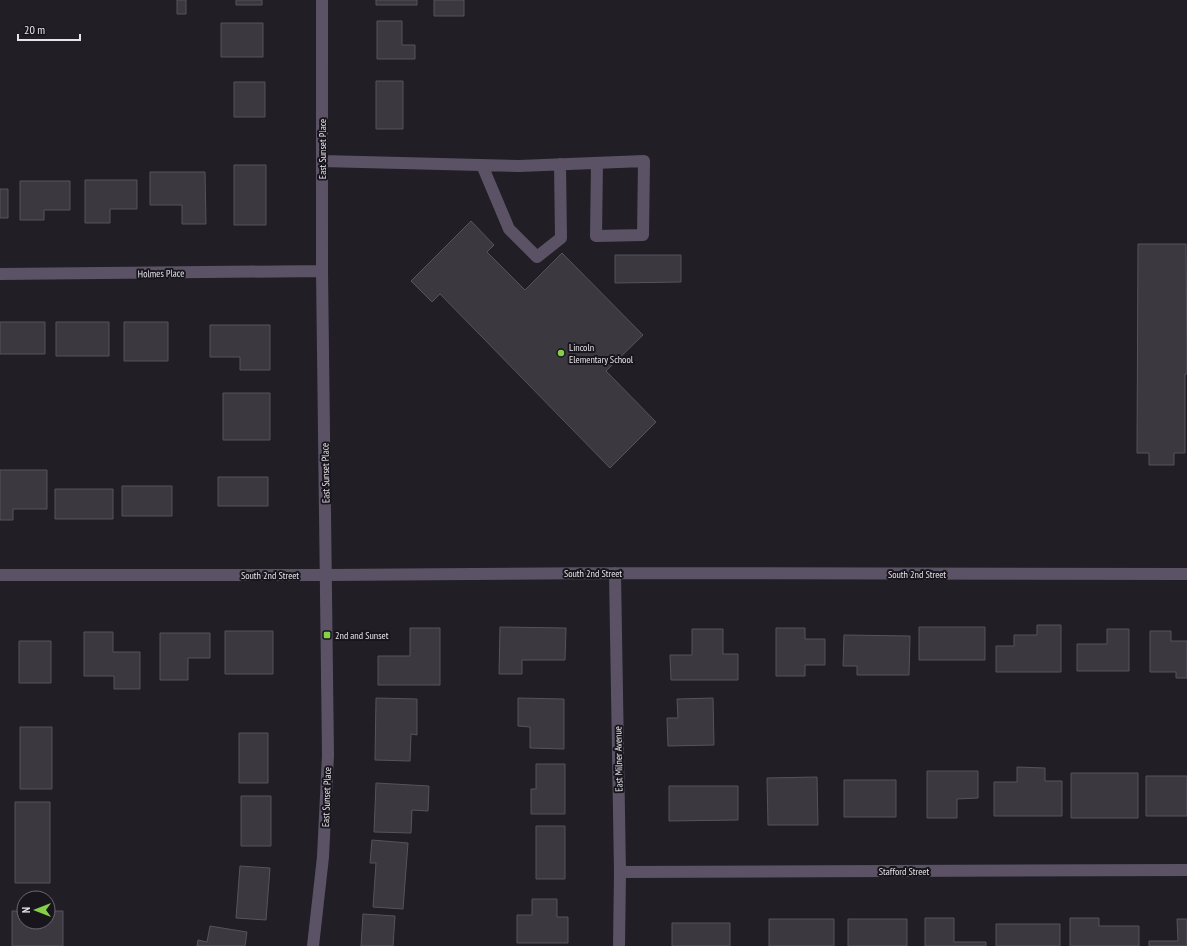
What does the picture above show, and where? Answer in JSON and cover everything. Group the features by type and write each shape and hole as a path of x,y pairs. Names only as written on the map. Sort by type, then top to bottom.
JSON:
{"street":[{"name":"East Sunset Place","path":"314,946 324,857 328,756 322,271 322,0"},
{"path":"322,161 519,166 644,161 644,235 596,236 597,163"},
{"path":"482,165 509,229 537,257 561,238 560,164"},
{"name":"Holmes Place","path":"0,274 322,271"},
{"name":"South 2nd Street","path":"0,575 326,575 615,572 1187,574"},
{"name":"East Milner Avenue","path":"615,572 620,872 619,946"},
{"name":"Stafford Street","path":"620,872 1187,870"}],"building":[{"path":"177,0 186,0 186,14 177,14"},
{"path":"236,0 262,0 262,5 236,5"},
{"path":"376,0 417,0 417,5 376,5"},
{"path":"434,0 464,0 464,16 434,16"},
{"path":"377,21 402,21 402,45 415,45 415,59 377,59"},
{"path":"221,23 263,23 263,57 221,57"},
{"path":"376,81 403,81 403,129 376,129"},
{"path":"234,82 265,82 265,117 234,117"},
{"path":"234,165 266,165 266,225 234,225"},
{"path":"150,172 205,172 206,224 182,224 182,205 150,205"},
{"path":"85,180 137,180 137,209 110,209 110,223 85,223"},
{"path":"20,181 70,181 70,210 44,210 44,220 20,220"},
{"path":"0,189 8,189 8,218 0,218"},
{"name":"Lincoln Elementary School","path":"471,221 494,245 487,252 525,290 562,253 643,335 606,371 656,422 610,468 440,294 432,302 411,281"},
{"path":"1138,244 1186,244 1187,374 1185,374 1185,453 1174,453 1174,465 1149,465 1149,453 1137,453"},
{"path":"615,255 681,255 681,282 615,283"},
{"path":"0,322 45,322 45,354 0,354"},
{"path":"56,322 109,322 109,356 56,356"},
{"path":"124,322 168,322 168,361 124,361"},
{"path":"210,325 270,325 270,370 240,370 240,357 210,357"},
{"path":"223,393 270,393 270,440 223,440"},
{"path":"0,470 47,470 47,509 13,509 13,520 0,520"},
{"path":"218,477 268,477 268,506 218,506"},
{"path":"122,486 172,486 172,516 122,516"},
{"path":"55,489 113,489 113,519 55,519"},
{"path":"1037,625 1061,625 1061,672 996,672 996,646 1014,646 1014,635 1037,635"},
{"path":"500,627 566,628 565,660 522,660 522,674 499,674"},
{"path":"919,627 985,627 985,660 919,660"},
{"path":"410,628 440,628 440,685 378,685 378,656 410,656"},
{"path":"776,628 805,628 805,639 825,639 825,665 805,665 805,676 776,676"},
{"path":"692,629 723,629 723,654 738,654 738,680 671,680 670,655 692,655"},
{"path":"1107,629 1129,629 1129,671 1077,671 1077,644 1107,644"},
{"path":"225,631 273,631 273,674 225,674"},
{"path":"1150,631 1171,631 1171,641 1187,641 1187,678 1176,678 1176,672 1150,672"},
{"path":"84,632 113,632 113,652 140,652 140,689 114,689 114,676 84,676"},
{"path":"160,633 210,633 210,658 188,658 188,680 160,680"},
{"path":"844,635 910,636 909,675 857,675 857,666 843,666"},
{"path":"19,641 51,641 51,683 19,683"},
{"path":"376,698 417,699 417,735 411,734 410,761 375,760"},
{"path":"518,698 564,699 564,749 530,748 530,727 518,726"},
{"path":"713,698 714,745 668,746 667,718 678,718 677,699"},
{"path":"20,727 52,727 52,789 20,789"},
{"path":"239,733 268,733 268,783 239,783"},
{"path":"536,764 565,764 565,814 531,814 531,789 536,789"},
{"path":"1017,767 1045,768 1045,781 1062,781 1062,816 994,816 994,782 1017,782"},
{"path":"927,771 978,771 978,798 957,799 957,818 927,818"},
{"path":"1071,773 1138,773 1138,818 1071,818"},
{"path":"1146,776 1187,776 1187,816 1146,816"},
{"path":"817,777 818,825 768,825 767,778"},
{"path":"844,780 896,780 896,817 844,817"},
{"path":"376,783 429,786 428,811 412,810 411,833 374,832"},
{"path":"669,786 738,786 738,820 669,821"},
{"path":"241,796 271,796 271,846 241,846"},
{"path":"15,802 50,802 50,883 15,883"},
{"path":"536,826 565,826 565,879 536,879"},
{"path":"372,840 408,843 403,909 373,907 376,863 370,863"},
{"path":"240,866 270,868 266,920 236,918"},
{"path":"532,899 557,899 557,917 568,917 568,943 517,943 517,915 532,915"},
{"path":"12,911 16,911 16,930 56,930 56,911 63,911 63,946 12,946"},
{"path":"363,914 395,916 393,946 361,946"},
{"path":"925,918 954,918 954,942 986,942 986,946 925,946"},
{"path":"1070,918 1099,918 1099,926 1139,926 1139,946 1070,946"},
{"path":"769,919 834,919 834,946 769,946"},
{"path":"848,919 907,919 907,946 848,946"},
{"path":"1177,919 1187,919 1187,946 1149,946 1149,941 1178,941"},
{"path":"672,923 730,923 730,946 672,946"},
{"path":"996,924 1060,924 1060,946 996,946"},
{"path":"210,926 247,932 245,946 197,946 198,940 207,942"}],"place":[{"name":"Lincoln Elementary School","path":"561,353"},
{"name":"2nd and Sunset","path":"327,635"}]}
